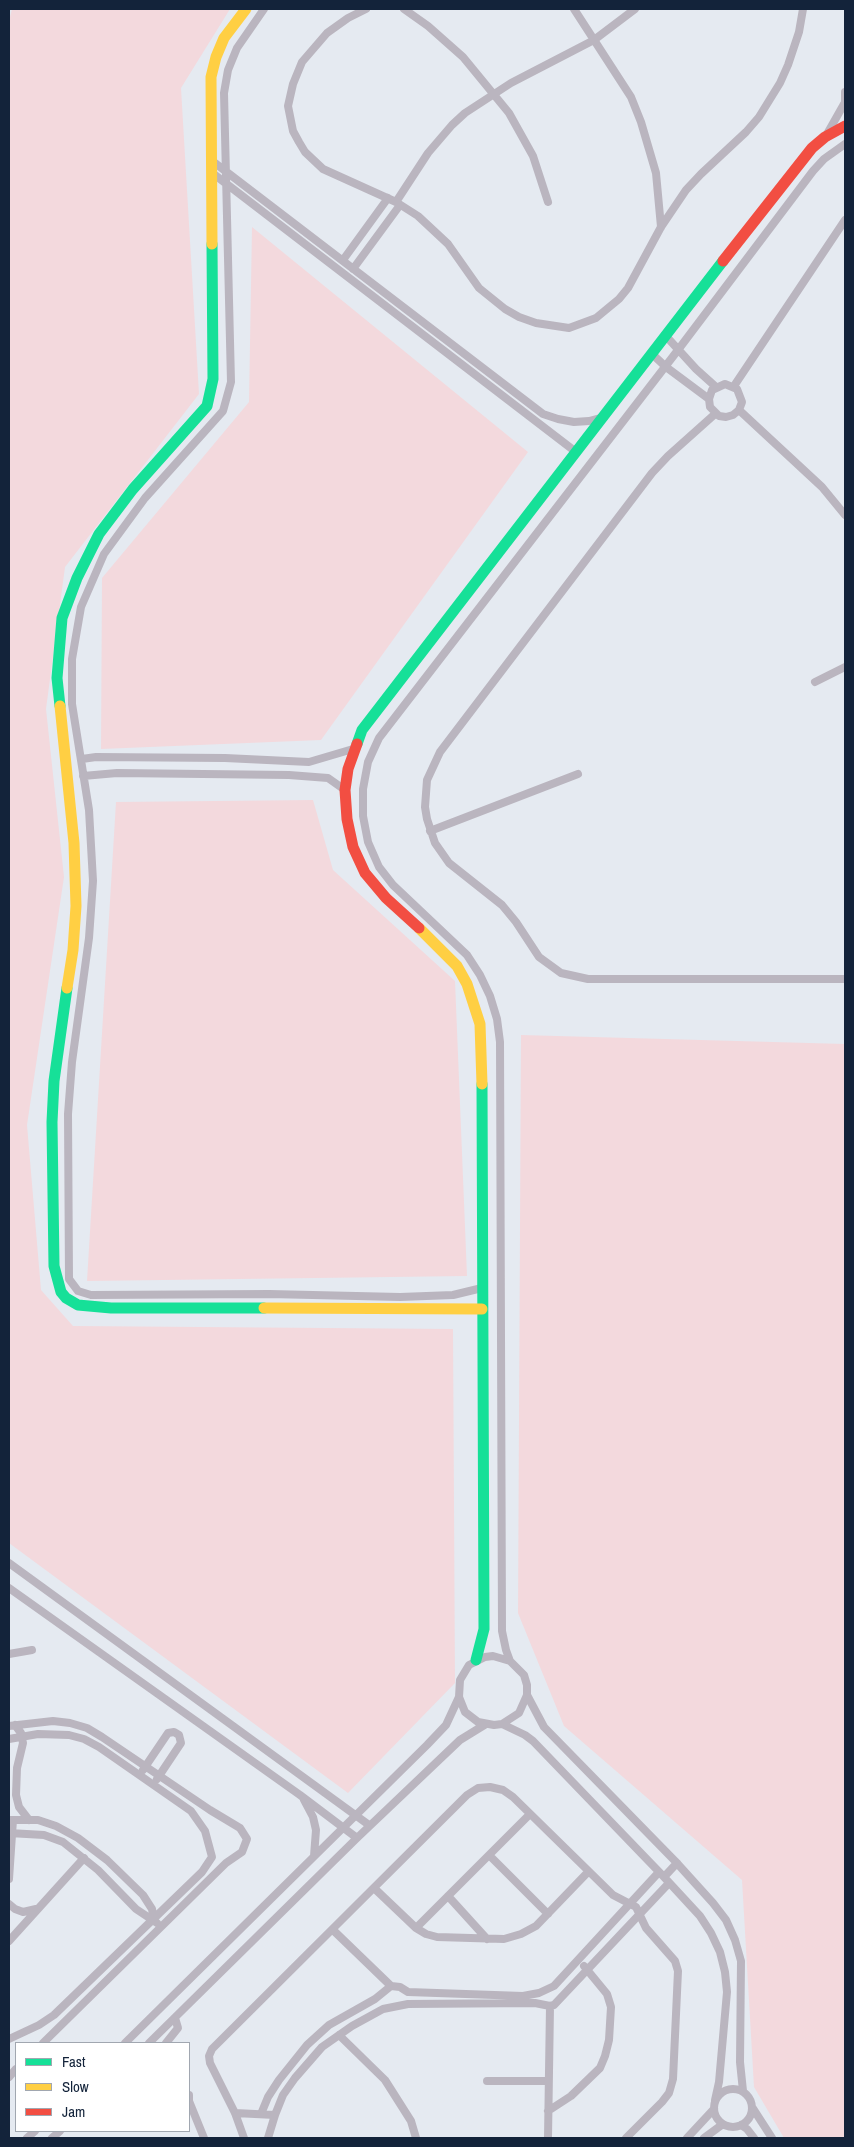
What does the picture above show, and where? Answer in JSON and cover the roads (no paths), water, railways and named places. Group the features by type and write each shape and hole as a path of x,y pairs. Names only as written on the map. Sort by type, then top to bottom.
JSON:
{"street":[{"path":"246,9 224,38 213,67 210,87 213,379 207,406 133,489 99,534 77,578 62,618 57,678 74,843 76,906 73,950 58,1040 52,1122 54,1266 56,1280 61,1292 72,1303 111,1308 482,1309"},
{"path":"264,9 242,38 227,76 224,93 231,382 223,411 145,498 104,554 81,607 72,659 72,704 89,810 93,881 89,938 72,1062 68,1114 67,1228 69,1279 73,1286 83,1293 91,1295 269,1294 400,1297 453,1295 482,1288"},
{"path":"366,9 337,25 309,52 297,72 289,94 288,106 293,131 305,152 313,161 333,174 388,198 418,216 443,239 479,288 491,299 519,317 552,327 569,328 583,324 608,310 628,288 661,227 686,190 746,132 770,100 792,56 803,9"},
{"path":"404,9 446,41 463,57 509,113 526,141 542,179 548,202"},
{"path":"574,9 631,97 642,122 656,173 661,227"},
{"path":"353,268 398,204 439,139 465,113 494,93 594,40 635,9"},
{"path":"754,2138 747,2129 741,2126 732,2127 723,2124 717,2118 714,2109 727,1992 720,1952 700,1916 534,1741 525,1734 502,1724 486,1724 471,1718 461,1705 459,1697 460,1680 464,1672 476,1660 484,1629 482,1045 480,1024 468,984 457,966 443,950 386,898 365,873 351,838 347,819 345,790 354,749 362,730 604,418 650,353 801,161 825,137 845,106 845,92"},
{"path":"825,137 845,126"},
{"path":"502,1724 519,1713 527,1695 527,1685 524,1675 510,1661 502,1631 500,1052 497,1019 490,996 480,975 467,955 393,885 379,867 368,842 364,825 363,789 368,762 379,738 666,367 813,171 824,159 845,144"},
{"path":"211,160 543,414 574,422 604,418"},
{"path":"211,172 576,452"},
{"path":"343,260 388,198"},
{"path":"734,386 845,220"},
{"path":"665,335 716,387"},
{"path":"650,353 709,399"},
{"path":"725,384 734,386 742,397 739,410 733,415 726,417 715,414 710,407 709,399 716,387 725,384"},
{"path":"739,410 822,487 845,516"},
{"path":"715,414 652,473 440,752 432,768 425,794 425,807 430,831 449,863 502,905 516,922 539,957 561,974 588,979 845,979"},
{"path":"815,682 845,667"},
{"path":"82,759 96,757 225,758 309,762 354,749"},
{"path":"83,776 117,773 304,776 328,778 345,790"},
{"path":"430,831 578,774"},
{"path":"9,1563 356,1814 369,1826"},
{"path":"9,1588 300,1795 357,1838"},
{"path":"9,1654 32,1650"},
{"path":"476,1660 493,1656 510,1661"},
{"path":"527,1695 544,1727 677,1863 726,1920 735,1940 741,1961 740,2062 743,2091"},
{"path":"126,2042 446,1725 459,1697"},
{"path":"12,1726 53,1721 87,1728 243,1831 247,1839 245,1848 226,1863 43,2042"},
{"path":"150,2042 369,1826 468,1733 486,1724"},
{"path":"12,1726 22,1737 23,1742 17,1768 16,1795 19,1807 29,1820"},
{"path":"139,1776 168,1733 174,1732 179,1734 181,1743 152,1785"},
{"path":"9,1739 53,1733 84,1739 197,1817 205,1831 212,1852 210,1862 202,1872 54,2015 9,2039"},
{"path":"244,2138 235,2113 210,2063 209,2056 212,2049 467,1794 478,1788 490,1787 503,1790 613,1895 636,1907 644,1925 674,1961 678,1971 673,2079 669,2093 626,2138"},
{"path":"300,1795 313,1817 316,1830 314,1856"},
{"path":"416,1928 530,1814"},
{"path":"9,1879 11,1820 44,1822 62,1828 98,1852 143,1895 152,1909 154,1920"},
{"path":"11,1834 50,1836 63,1842 84,1858 136,1909 154,1920 161,1927"},
{"path":"212,1852 226,1863"},
{"path":"489,1855 548,1914"},
{"path":"9,1941 84,1858"},
{"path":"261,2114 268,2097 279,2080 307,2045 329,2025 375,1999 391,1986 400,1986 408,1992 523,1996 539,1993 554,1986 579,1961 630,1903 664,1877 677,1863"},
{"path":"374,1888 416,1928 437,1937 504,1939 521,1934 536,1926 588,1872"},
{"path":"268,2138 274,2115 284,2096 308,2062 359,2022 383,2009 408,2004 535,2003 554,2005 640,1914 664,1877"},
{"path":"448,1896 487,1939"},
{"path":"9,1904 11,1907 23,1912 31,1912 39,1908"},
{"path":"333,1930 391,1986"},
{"path":"548,2111 571,2096 600,2068 609,2040 611,2007 607,1994 579,1961"},
{"path":"105,1966 113,1974"},
{"path":"554,1986 563,1994"},
{"path":"408,1992 408,2004"},
{"path":"548,2138 550,2006"},
{"path":"167,2042 178,2028 175,2018"},
{"path":"339,2036 385,2080 411,2121 416,2138"},
{"path":"487,2082 548,2082"},
{"path":"715,2100 721,2092 729,2089 743,2091 750,2098 752,2106 772,2138"},
{"path":"190,2103 204,2138"},
{"path":"741,2126 751,2116 752,2106"},
{"path":"687,2138 714,2109"},
{"path":"235,2113 274,2115"},
{"path":"704,2138 723,2124"}]}
